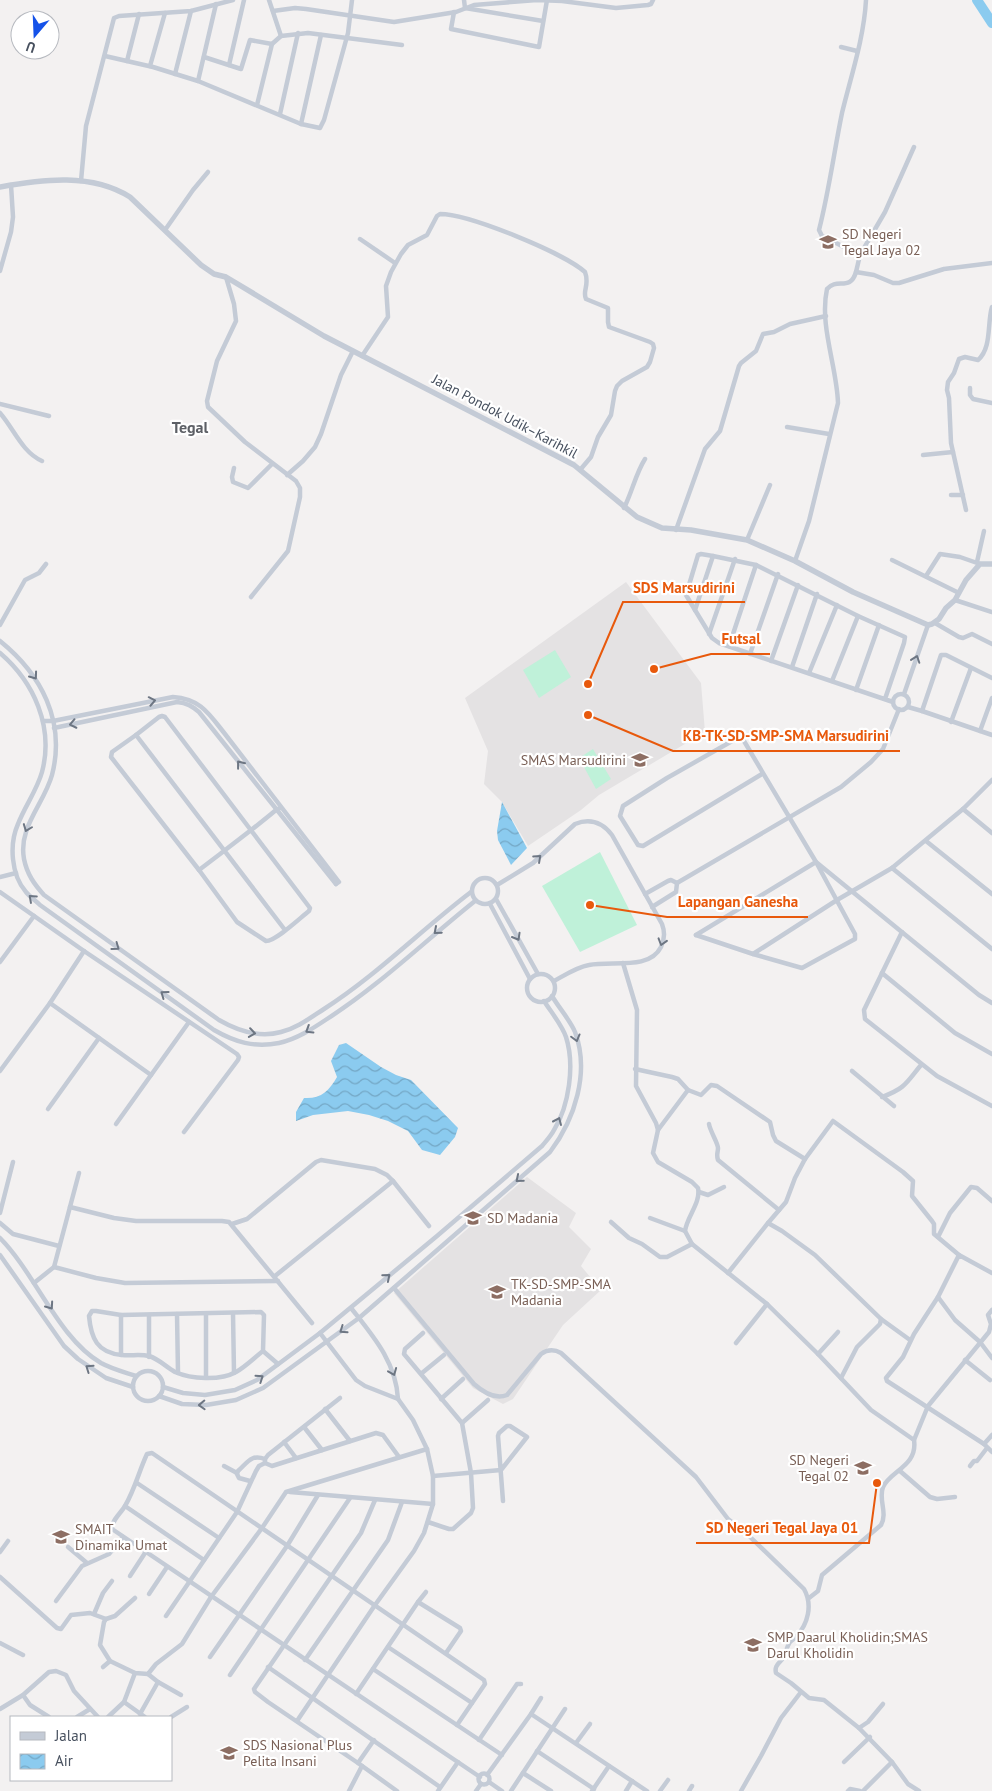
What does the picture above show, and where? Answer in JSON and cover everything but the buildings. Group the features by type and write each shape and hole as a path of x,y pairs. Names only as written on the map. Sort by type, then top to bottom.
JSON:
{"street":[{"path":"81,181 86,126 114,18 139,14 191,11 233,0"},
{"path":"229,65 244,0"},
{"path":"269,0 281,36"},
{"path":"105,56 150,66 198,81 301,124 317,128 322,126 347,39 352,0"},
{"path":"464,0 466,8"},
{"path":"273,11 301,8 394,22 454,12 474,5 547,0 616,8 648,5 653,0"},
{"path":"454,12 451,29 539,47 547,0"},
{"path":"860,255 822,236 819,230 828,194 837,138 857,51 866,0"},
{"path":"198,81 216,4"},
{"path":"466,8 544,21"},
{"path":"175,74 191,11"},
{"path":"150,66 164,13"},
{"path":"127,61 139,14"},
{"path":"280,114 298,33"},
{"path":"258,105 272,44 281,36 308,33 402,45"},
{"path":"301,124 321,35"},
{"path":"204,57 241,69 250,40 272,44"},
{"path":"841,47 857,51"},
{"path":"795,561 809,521 829,434 837,408 838,393 829,349 826,293 831,285 849,283 854,279 860,255 885,212 914,147"},
{"path":"165,230 208,172"},
{"name":"Jalan Pondok Udik–Karihkil","path":"0,187 42,181 81,181 105,185 118,190 130,198 165,230 200,265 214,274 226,277 324,336 460,408 564,460 580,470 637,517 654,525 676,530 691,530 747,540 795,561 853,592 932,624"},
{"path":"0,271 12,232 12,185"},
{"path":"362,356 388,317 386,286 395,263 405,248 427,235 440,214 495,228 582,269 588,283 584,296 586,300 608,308 609,327 653,344 654,355 647,367 617,386 611,414 598,437 591,457 580,470"},
{"path":"360,239 395,263"},
{"path":"856,272 874,275 893,283 900,283 944,269 992,263"},
{"path":"226,277 234,304 236,321 217,361 207,403 211,411 298,484 300,494 288,551 251,597"},
{"path":"966,510 951,443 949,398 947,395 948,382 954,373 959,359 965,357 978,360 982,356 990,332 992,307"},
{"path":"676,530 705,449 720,431 741,363 756,351 763,334 774,332 790,324 826,316"},
{"path":"287,475 315,447 353,351"},
{"path":"970,388 970,395 973,399 992,403"},
{"path":"0,404 49,416"},
{"path":"0,413 23,445 32,455 42,461"},
{"path":"787,427 829,434"},
{"path":"923,455 953,452"},
{"path":"624,508 641,466 646,459"},
{"path":"234,468 233,482 248,488 272,464"},
{"path":"747,540 770,485"},
{"path":"950,495 963,495"},
{"path":"904,694 932,624 955,600 978,563 984,531"},
{"path":"926,576 940,554 978,563 992,564"},
{"path":"885,699 906,638 896,631 858,616 798,584 756,565 735,559 698,555 686,595 709,634 719,643 885,699 893,702 899,709 904,709 908,706"},
{"path":"695,610 714,556"},
{"path":"709,634 735,559"},
{"path":"892,560 959,593"},
{"path":"0,624 25,580 39,573 46,564"},
{"path":"729,646 756,565"},
{"path":"750,654 778,574"},
{"path":"771,661 798,584"},
{"path":"792,667 817,594"},
{"path":"955,600 992,612"},
{"path":"809,673 837,605"},
{"path":"832,681 858,616"},
{"path":"932,624 958,637 962,638 972,634 992,644"},
{"path":"856,690 878,625"},
{"path":"0,641 17,655 36,678 47,698 54,728 55,747 49,785 26,828 23,839 25,862 34,884 44,895 234,1029 254,1034 279,1033 298,1026 351,992 471,892 473,885 478,880 485,878 492,880 497,885 499,892 496,899 490,904 482,905 475,900 471,892"},
{"path":"0,653 27,681 36,697 43,721 45,746 39,782 17,825 14,836 14,863 20,884 27,894 40,905 214,1030 233,1040 256,1045 279,1043 302,1035 357,1000 475,900"},
{"path":"922,711 941,655 946,655 992,678"},
{"path":"951,722 971,668"},
{"path":"893,702 897,695 904,694"},
{"path":"904,694 909,699 908,706"},
{"path":"43,721 53,721 174,697 187,698 198,703 225,734 278,809 336,884 339,882 278,809 204,719 192,706 177,702 54,728"},
{"path":"980,731 992,698"},
{"path":"908,706 992,735"},
{"path":"124,707 126,713"},
{"path":"677,883 835,791 871,762 886,743 899,709"},
{"path":"90,714 92,720"},
{"path":"162,716 250,831 310,908 309,911 270,941 266,941 237,922 111,756 112,752 162,716"},
{"path":"136,735 285,930"},
{"path":"762,774 641,846 638,845 620,816 623,806 741,736 816,862 855,934 855,939 802,968 696,935 816,862"},
{"path":"753,954 837,900 892,868 963,809 992,780"},
{"path":"199,870 278,809"},
{"path":"963,809 992,833"},
{"path":"497,885 533,863 575,824 589,820 601,824 607,829 664,931 662,946 653,958 648,960 589,965 554,981"},
{"path":"926,840 992,894"},
{"path":"816,862 992,1003"},
{"path":"892,868 992,950"},
{"path":"0,877 16,873"},
{"path":"645,894 668,881 671,880 677,883"},
{"path":"652,907 676,892 677,883"},
{"path":"0,892 239,1057 184,1132"},
{"path":"496,899 538,974"},
{"path":"490,904 530,978 527,989 529,995 533,999 544,1001 552,996 555,986 554,981 544,974 538,974 530,978"},
{"path":"0,962 34,916"},
{"path":"902,932 864,1010 865,1019 937,1076 992,1106"},
{"path":"0,1071 50,1003 84,951"},
{"path":"623,963 637,1010 635,1079 638,1093 656,1123 658,1130"},
{"path":"882,973 955,1034 992,1054"},
{"path":"159,1396 163,1387 159,1375 147,1371 141,1372 136,1376 133,1387 143,1400 159,1396 192,1405 206,1405 236,1400 263,1388 359,1318 550,1152 570,1121 580,1077 580,1055 575,1031 552,996"},
{"path":"163,1387 192,1394 221,1393 257,1380 351,1308 542,1146 554,1130 561,1116 570,1078 566,1036 544,1001"},
{"path":"50,1003 151,1075"},
{"path":"116,1124 189,1022"},
{"path":"48,1108 99,1038"},
{"path":"882,1097 898,1091 921,1065"},
{"path":"635,1069 672,1077 688,1090 701,1095 711,1085 717,1086 770,1122 776,1141 804,1160"},
{"path":"852,1071 894,1106"},
{"path":"685,1231 699,1192 696,1185 658,1162 653,1153 658,1130 688,1090"},
{"path":"728,1273 780,1210 790,1195 795,1178 804,1160 832,1121 912,1181 912,1196 934,1224 934,1234 960,1255 992,1273"},
{"path":"709,1124 713,1138 718,1146 716,1157 718,1160 780,1210"},
{"path":"232,1224 247,1219 316,1162 321,1160 382,1171 429,1226"},
{"path":"0,1213 14,1162"},
{"path":"34,1283 54,1267 79,1173"},
{"path":"54,1267 125,1284 276,1279 392,1181"},
{"path":"699,1192 708,1195 724,1187"},
{"path":"938,1237 950,1213 971,1187 977,1188 992,1201"},
{"path":"70,1207 114,1218 136,1221 222,1220 232,1224 312,1323"},
{"path":"650,1218 685,1231 692,1244 767,1304 871,1410 914,1440"},
{"path":"0,1222 13,1234 59,1246"},
{"path":"611,1222 629,1238 642,1244 660,1257 667,1257 692,1244"},
{"path":"451,1223 458,1232"},
{"path":"768,1223 815,1255 881,1319 910,1340"},
{"path":"0,1238 70,1335 84,1350 110,1368 136,1376"},
{"path":"0,1255 64,1346 78,1359 106,1378 133,1387"},
{"path":"960,1255 938,1297 910,1340 903,1357 887,1375 886,1380 928,1406 992,1452"},
{"path":"394,1288 480,1390 492,1396 502,1397 511,1392 546,1351 555,1350 561,1353 696,1477 728,1519 747,1534 804,1589 809,1598 807,1617 802,1629 790,1643 784,1657 775,1668 778,1675 809,1698 824,1700 870,1737 908,1784 918,1791"},
{"path":"938,1297 955,1320 980,1342 992,1358"},
{"path":"736,1343 767,1304"},
{"path":"297,1721 375,1605 414,1551 428,1522 434,1504 428,1449 413,1420 398,1399 397,1383 386,1356 351,1308"},
{"path":"809,1598 818,1591 822,1575 881,1525 884,1517 882,1489 886,1482 900,1471 912,1454 915,1446 914,1440 928,1406 991,1327 988,1316 992,1310"},
{"path":"263,1351 234,1374 221,1377 206,1377 178,1373 149,1357 121,1355 104,1350 95,1342 90,1333 89,1316 92,1312 96,1311 121,1315 263,1313 263,1351 278,1364"},
{"path":"233,1313 234,1374"},
{"path":"178,1314 178,1373"},
{"path":"206,1314 206,1377"},
{"path":"121,1315 121,1355"},
{"path":"149,1315 149,1357"},
{"path":"841,1378 857,1347 880,1324 881,1319"},
{"path":"818,1354 838,1332"},
{"path":"320,1333 356,1380 365,1386 398,1399"},
{"path":"423,1333 404,1352 462,1423 471,1472 473,1508 472,1513 454,1529 428,1522"},
{"path":"422,1373 444,1355"},
{"path":"966,1360 991,1380"},
{"path":"442,1399 464,1379"},
{"path":"166,1616 237,1512 250,1481 259,1466 284,1442 340,1398"},
{"path":"462,1423 488,1400"},
{"path":"326,1409 350,1441"},
{"path":"304,1426 322,1450"},
{"path":"432,1476 501,1470 527,1437 508,1426 498,1436 501,1470 503,1501"},
{"path":"237,1473 253,1457 257,1456 272,1466 374,1433 379,1433 383,1436 399,1457"},
{"path":"970,1466 974,1461 978,1461 992,1435"},
{"path":"284,1442 296,1458"},
{"path":"148,1674 156,1664 182,1644 211,1597 286,1492 428,1449"},
{"path":"457,1725 485,1682 446,1653 150,1452 146,1456 137,1483 111,1527 123,1538 480,1777"},
{"path":"224,1466 237,1473 237,1476 242,1480 250,1481"},
{"path":"900,1471 930,1497 937,1499 955,1497"},
{"path":"137,1483 219,1538"},
{"path":"286,1492 434,1504"},
{"path":"210,1657 287,1546 318,1495"},
{"path":"230,1676 350,1498"},
{"path":"375,1500 364,1527 255,1687 255,1692 397,1791"},
{"path":"305,1660 388,1540 402,1502"},
{"path":"125,1506 204,1560"},
{"path":"56,1601 82,1566 109,1554 123,1538"},
{"path":"0,1552 8,1541"},
{"path":"68,1547 86,1563"},
{"path":"130,1576 145,1552"},
{"path":"149,1594 167,1567"},
{"path":"0,1577 61,1629 71,1615 88,1613 106,1619 115,1616 135,1598"},
{"path":"94,1614 103,1593 112,1581"},
{"path":"356,1694 426,1592"},
{"path":"418,1602 461,1630 446,1653"},
{"path":"106,1619 100,1645 110,1662 135,1673 148,1674 181,1695"},
{"path":"0,1643 22,1655"},
{"path":"388,1646 472,1703"},
{"path":"102,1667 110,1662"},
{"path":"268,1668 374,1740 439,1789 458,1762"},
{"path":"373,1669 502,1755"},
{"path":"0,1708 23,1695 49,1672 56,1670 66,1675 74,1691 97,1716"},
{"path":"109,1716 124,1702 135,1673"},
{"path":"140,1714 158,1682"},
{"path":"479,1740 517,1684 521,1684"},
{"path":"741,1791 762,1756 781,1718 801,1692"},
{"path":"23,1695 30,1705 47,1716"},
{"path":"489,1782 490,1778 488,1775 541,1698"},
{"path":"124,1702 143,1716"},
{"path":"859,1728 868,1722 883,1704"},
{"path":"172,1716 187,1707"},
{"path":"79,1716 90,1709"},
{"path":"511,1791 565,1710"},
{"path":"531,1714 647,1791"},
{"path":"576,1743 590,1724"},
{"path":"844,1762 870,1737"},
{"path":"350,1791 360,1764 374,1740"},
{"path":"537,1752 593,1790 609,1766"},
{"path":"848,1791 850,1789 862,1791 892,1762"},
{"path":"524,1773 551,1791"},
{"path":"480,1777 483,1774 488,1775"},
{"path":"480,1777 481,1784"},
{"path":"660,1791 668,1780"},
{"path":"626,1791 632,1781"},
{"path":"481,1784 485,1785 489,1782"},
{"path":"489,1782 502,1791"},
{"path":"476,1791 481,1784"}],"shaded area":[{"path":"626,582 701,683 705,732 599,795 581,810 528,846 502,802 484,784 488,751 465,698"},
{"name":"TK-SD-SMP-SMA Madania","path":"527,1177 576,1213 569,1227 591,1249 581,1266 601,1290 563,1325 513,1399 503,1404 473,1388 394,1293"}],"green space":[{"path":"555,650 571,677 539,698 523,670"},
{"path":"593,749 611,779 596,789 579,758"},
{"path":"600,852 637,925 580,952 542,886"}],"water":[{"path":"502,802 527,848 511,865 498,840 497,831"},
{"path":"346,1043 381,1067 411,1080 458,1128 455,1137 440,1155 422,1150 408,1131 388,1121 369,1115 348,1111 313,1115 296,1121 296,1112 304,1098 315,1097 324,1093 334,1082 337,1077 331,1061 339,1045"}],"waterway":[{"path":"977,0 992,23"}],"place":[{"name":"SD Negeri Tegal Jaya 02","path":"828,242"},
{"name":"Futsal","path":"654,669"},
{"name":"SDS Marsudirini","path":"588,684"},
{"name":"KB-TK-SD-SMP-SMA Marsudirini","path":"588,715"},
{"name":"SMAS Marsudirini","path":"640,760"},
{"name":"Lapangan Ganesha","path":"590,905"},
{"name":"SD Madania","path":"473,1218"},
{"name":"TK-SD-SMP-SMA Madania","path":"497,1292"},
{"name":"SD Negeri Tegal 02","path":"863,1468"},
{"name":"SD Negeri Tegal Jaya 01","path":"877,1483"},
{"name":"SMAIT Dinamika Umat","path":"61,1537"},
{"name":"SMP Daarul Kholidin;SMAS Darul Kholidin","path":"753,1645"},
{"name":"SDS Nasional Plus Pelita Insani","path":"229,1753"}],"district":[{"name":"Tegal","path":"190,427"}]}
